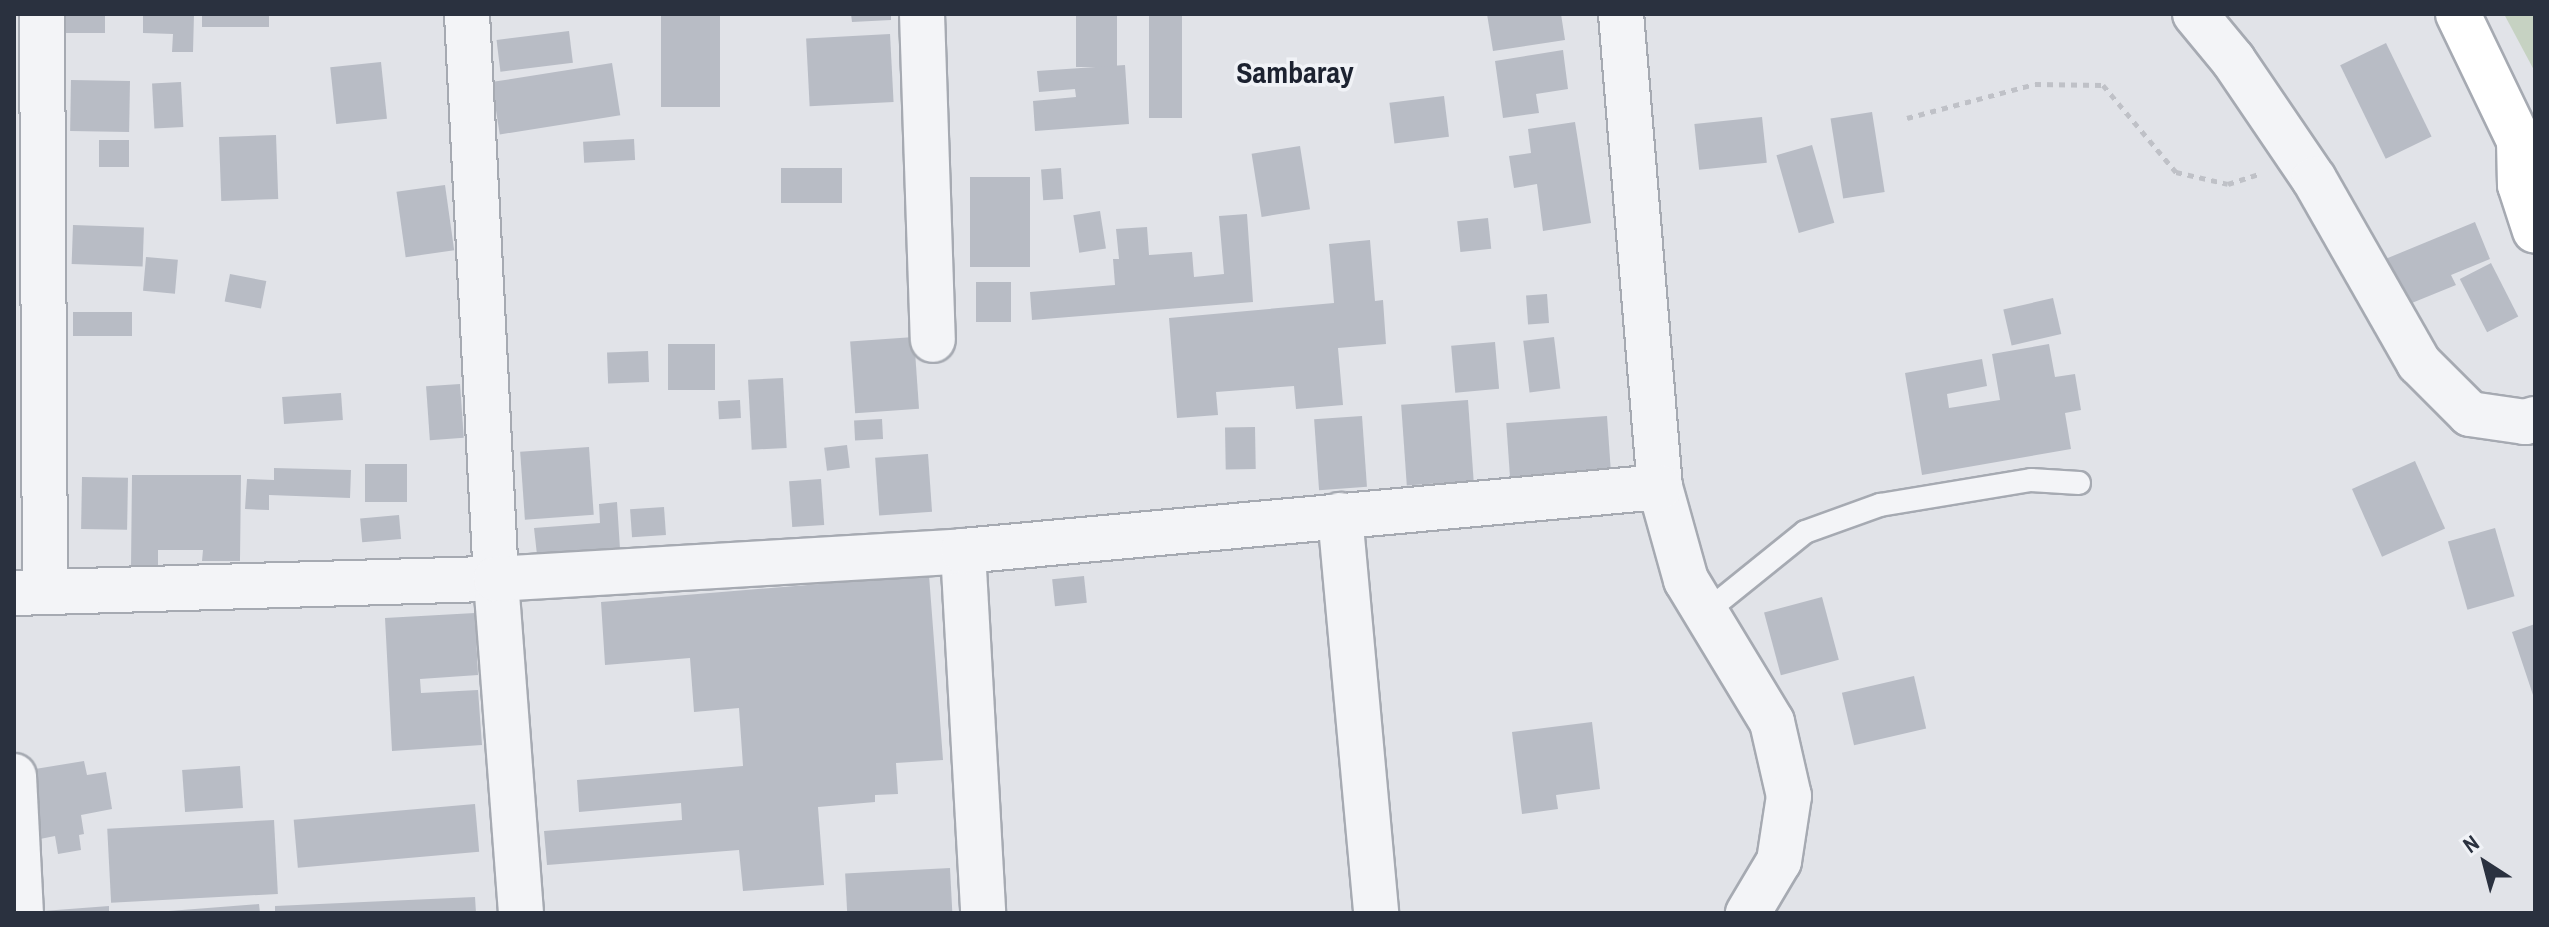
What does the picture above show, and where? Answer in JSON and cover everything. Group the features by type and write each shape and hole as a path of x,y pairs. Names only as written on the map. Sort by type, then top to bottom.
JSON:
{"highway":[{"path":"2458,14 2527,149 2520,185 2535,231"}],"street":[{"path":"42,14 30,592 496,579 963,551 1660,487"},
{"path":"467,14 496,579 521,913"},
{"path":"922,14 933,340"},
{"path":"1621,14 1660,487 1686,580 1772,722 1789,796 1779,861 1748,913"},
{"path":"2195,14 2233,60 2300,159 2419,363 2470,414 2525,422 2535,419"},
{"path":"1340,515 1376,913"},
{"path":"963,551 983,913"},
{"path":"14,776 21,913"}],"lane":[{"path":"1706,612 1805,532 1880,505 2031,480 2079,483"}],"path":[{"path":"1907,118 2035,84 2103,85 2176,172 2228,184 2300,159"}],"green space":[{"path":"2504,14 2535,14 2535,72"}],"building":[{"path":"64,14 105,14 105,33 64,33"},
{"path":"143,14 194,14 193,52 172,52 173,34 143,33"},
{"path":"202,14 269,14 269,27 202,27"},
{"path":"661,14 720,14 720,107 661,107"},
{"path":"851,14 891,14 891,20 852,22"},
{"path":"1076,14 1117,14 1117,67 1076,67"},
{"path":"1149,14 1182,14 1182,118 1149,118"},
{"path":"1487,14 1561,14 1565,40 1493,51"},
{"path":"569,31 573,63 500,72 497,40"},
{"path":"890,34 894,102 810,106 806,38"},
{"path":"2386,43 2432,136 2386,159 2340,65"},
{"path":"1563,50 1568,89 1536,94 1539,113 1503,118 1495,61"},
{"path":"381,62 387,119 336,124 330,67"},
{"path":"612,63 620,115 500,134 492,82"},
{"path":"1125,65 1129,124 1035,131 1033,101 1076,97 1075,89 1039,92 1037,71"},
{"path":"71,80 130,81 129,132 70,131"},
{"path":"181,82 183,127 154,128 152,84"},
{"path":"1444,96 1449,137 1394,143 1389,103"},
{"path":"1872,112 1885,192 1843,199 1831,119"},
{"path":"1762,117 1767,163 1699,170 1694,124"},
{"path":"1575,122 1591,223 1543,231 1537,184 1514,188 1509,156 1531,153 1528,129"},
{"path":"276,135 278,199 221,201 219,137"},
{"path":"634,139 635,160 584,163 583,142"},
{"path":"99,140 129,140 129,167 99,167"},
{"path":"1812,145 1834,223 1799,233 1776,155"},
{"path":"1300,146 1310,209 1262,217 1252,154"},
{"path":"781,168 842,168 842,203 781,203"},
{"path":"1061,168 1063,199 1043,200 1041,169"},
{"path":"970,177 1030,177 1030,267 970,267"},
{"path":"445,185 454,250 406,257 396,192"},
{"path":"1100,211 1106,249 1079,253 1073,215"},
{"path":"1247,214 1253,302 1032,320 1030,292 1115,285 1113,259 1119,259 1116,229 1147,227 1149,255 1192,252 1194,277 1224,274 1219,216"},
{"path":"1488,218 1491,249 1460,252 1457,221"},
{"path":"2475,222 2490,259 2451,275 2456,285 2402,307 2383,260"},
{"path":"73,225 144,227 143,266 72,264"},
{"path":"1370,240 1375,301 1383,300 1386,344 1338,348 1343,405 1296,409 1294,386 1216,392 1218,415 1177,418 1169,318 1334,303 1329,244"},
{"path":"146,257 178,260 175,294 143,291"},
{"path":"2491,263 2518,316 2487,332 2460,279"},
{"path":"230,274 266,281 261,309 225,301"},
{"path":"976,282 1011,282 1011,322 976,322"},
{"path":"1547,294 1549,323 1528,324 1526,295"},
{"path":"2053,298 2061,334 2012,346 2003,309"},
{"path":"73,312 132,312 132,336 73,336"},
{"path":"914,337 919,409 855,413 850,341"},
{"path":"1554,337 1560,389 1530,392 1523,341"},
{"path":"1495,342 1499,389 1455,393 1451,346"},
{"path":"668,344 715,344 715,390 668,390"},
{"path":"2049,344 2055,377 2075,374 2081,410 2065,413 2071,449 1922,475 1905,373 1982,359 1987,386 1947,394 1949,408 2000,400 1992,354"},
{"path":"648,351 649,382 608,383 607,352"},
{"path":"783,378 787,448 752,450 748,380"},
{"path":"460,384 464,438 430,440 426,386"},
{"path":"341,393 343,420 284,424 282,397"},
{"path":"740,400 741,418 719,419 718,401"},
{"path":"1468,400 1474,481 1407,485 1401,405"},
{"path":"1362,416 1367,487 1319,490 1314,419"},
{"path":"1607,416 1611,475 1510,482 1506,423"},
{"path":"882,419 883,439 855,440 854,420"},
{"path":"1255,427 1256,469 1226,470 1225,428"},
{"path":"847,445 850,468 827,471 824,448"},
{"path":"589,447 594,515 525,520 520,452"},
{"path":"928,454 932,512 879,516 875,458"},
{"path":"2415,461 2445,529 2382,557 2352,489"},
{"path":"365,464 407,464 407,502 365,502"},
{"path":"274,468 351,470 350,498 269,495 269,510 245,509 247,479 274,480"},
{"path":"132,475 241,475 240,561 202,561 203,550 158,550 158,566 131,567"},
{"path":"82,477 128,478 127,530 81,529"},
{"path":"821,479 824,525 792,527 789,481"},
{"path":"617,502 620,549 537,555 534,528 600,523 599,504"},
{"path":"664,507 666,535 632,537 630,509"},
{"path":"399,515 401,539 362,542 360,518"},
{"path":"2495,528 2515,596 2467,610 2448,542"},
{"path":"929,575 943,760 896,763 898,794 875,795 875,802 818,807 824,885 743,891 739,850 547,865 544,831 682,820 681,803 579,812 577,780 743,766 739,708 694,712 690,658 605,665 601,602"},
{"path":"1084,576 1087,603 1055,606 1052,579"},
{"path":"1822,597 1839,660 1781,675 1764,613"},
{"path":"475,613 478,675 420,679 421,693 478,690 482,745 392,751 385,618"},
{"path":"2535,624 2535,698 2534,698 2512,632"},
{"path":"1914,676 1926,729 1854,745 1842,693"},
{"path":"1592,722 1600,789 1556,795 1558,809 1522,814 1512,732"},
{"path":"84,761 87,775 106,772 112,809 81,815 84,834 79,835 81,850 58,854 55,836 40,839 29,770"},
{"path":"240,766 243,808 185,812 182,770"},
{"path":"475,804 479,852 298,868 294,820"},
{"path":"274,820 278,894 111,903 107,829"},
{"path":"950,868 952,913 847,913 845,873"},
{"path":"475,897 476,913 275,913 275,906"},
{"path":"259,904 260,913 169,913 169,911"},
{"path":"109,906 109,913 43,913 43,911"}],"district":[{"name":"Sambaray","path":"1295,72"}]}
